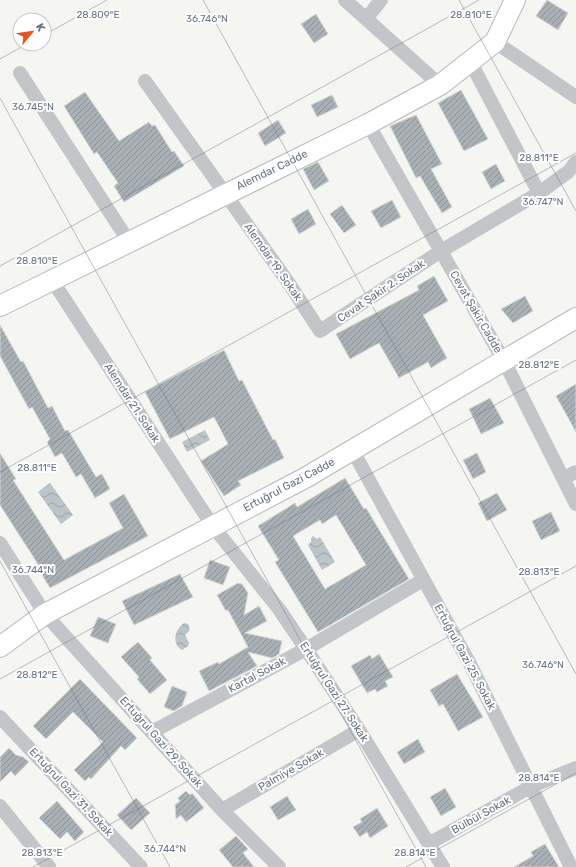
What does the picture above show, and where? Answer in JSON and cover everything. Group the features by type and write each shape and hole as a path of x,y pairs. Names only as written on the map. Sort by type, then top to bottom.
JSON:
{"street":[{"path":"345,0 440,85"},
{"path":"366,19 381,0"},
{"name":"Alemdar Cadde","path":"0,306 368,124 440,85 495,42 515,0"},
{"path":"495,42 576,97"},
{"path":"470,61 539,193"},
{"path":"20,73 129,242"},
{"name":"Alemdar 19. Sokak","path":"146,81 288,282 320,331"},
{"name":"Cevat Şakir Cadde","path":"368,124 504,361 576,504"},
{"name":"Cevat Şakir 2. Sokak","path":"320,331 441,251 539,193 568,172 576,162"},
{"name":"Alemdar 21. Sokak","path":"52,280 212,525"},
{"name":"Ertuğrul Gazi Cadde","path":"0,647 45,614 354,451 576,318"},
{"name":"Ertuğrul Gazi 25. Sokak","path":"354,451 470,664 571,867"},
{"path":"563,478 576,472"},
{"name":"Ertuğrul Gazi 27. Sokak","path":"212,525 279,609 359,730 443,867"},
{"name":"Ertuğrul Gazi 29. Sokak","path":"0,543 45,614 222,810 279,867"},
{"name":"Kartal Sokak","path":"152,732 306,649 423,580"},
{"name":"Ertuğrul Gazi 31. Sokak","path":"0,717 141,867"},
{"name":"Palmiye Sokak","path":"222,810 359,730"},
{"name":"Bülbül Sokak","path":"430,844 532,786 576,768"},
{"path":"0,806 49,867"}],"water":[{"path":"205,430 210,440 187,452 182,442"},
{"path":"50,483 73,515 61,524 38,492"},
{"path":"313,536 317,539 320,537 335,562 322,570 308,545"},
{"path":"184,623 188,624 190,630 185,635 189,643 188,646 182,650 176,644 175,640 178,629"}],"building":[{"path":"547,0 568,13 558,30 536,16"},
{"path":"316,14 328,34 314,43 301,24"},
{"path":"461,90 488,139 464,151 438,103"},
{"path":"85,92 119,141 149,122 152,126 155,125 172,152 174,151 184,166 124,202 114,186 118,183 97,152 94,154 64,106"},
{"path":"332,95 338,107 317,117 311,105"},
{"path":"416,115 442,164 431,169 452,207 442,213 420,176 416,178 390,126"},
{"path":"278,120 286,133 265,146 258,133"},
{"path":"318,162 329,181 314,190 303,169"},
{"path":"496,164 505,181 491,189 482,172"},
{"path":"392,200 401,217 381,228 371,211"},
{"path":"342,205 356,225 344,233 330,214"},
{"path":"308,209 316,224 299,234 291,219"},
{"path":"434,276 448,301 423,315 447,358 431,368 428,362 399,378 379,343 350,359 336,334 419,290 417,286"},
{"path":"525,296 533,311 513,323 501,309"},
{"path":"0,325 21,362 23,361 48,408 52,406 65,431 68,430 96,477 102,474 110,489 95,498 81,474 76,477 62,453 55,457 47,442 50,439 32,407 29,409 0,356"},
{"path":"224,350 239,381 242,380 284,458 238,481 241,485 224,496 201,461 228,444 214,417 170,439 145,392"},
{"path":"576,384 576,432 556,396"},
{"path":"490,398 504,423 481,434 469,409"},
{"path":"0,453 16,479 13,480 64,560 123,528 109,503 124,494 148,536 50,588 41,573 43,572 0,505"},
{"path":"477,453 486,472 473,479 463,460"},
{"path":"345,478 364,509 366,508 409,579 318,632 275,562 279,560 258,526 295,503 297,507","holes":["336,515 366,565 325,589 293,536 320,520 322,524"]},
{"path":"497,493 507,510 487,521 478,503"},
{"path":"551,512 560,531 541,540 532,521"},
{"path":"210,560 230,567 223,585 204,578"},
{"path":"180,574 193,597 134,625 122,601"},
{"path":"238,583 242,584 248,593 244,615 259,606 267,621 245,633 282,641 279,654 272,658 248,652 257,666 209,691 199,671 218,662 219,664 248,647 228,610 226,611 217,595"},
{"path":"98,617 116,624 108,643 90,636"},
{"path":"138,642 152,658 150,660 167,680 150,694 137,679 139,677 121,657"},
{"path":"379,654 393,677 385,681 388,686 377,692 375,689 367,693 351,666 370,655 372,659"},
{"path":"457,674 483,717 458,731 443,704 439,706 430,690"},
{"path":"80,679 137,738 125,750 121,746 91,779 89,777 85,781 74,770 103,742 73,712 46,739 33,726"},
{"path":"172,686 187,692 182,706 174,711 164,707"},
{"path":"418,739 425,752 404,764 397,752"},
{"path":"9,748 16,755 23,757 29,762 15,776 11,771 0,782 0,757"},
{"path":"445,788 456,807 441,816 430,797"},
{"path":"186,791 190,795 192,793 204,808 186,822 181,815 176,819 175,805 180,801 178,798"},
{"path":"287,796 296,810 278,820 270,807"},
{"path":"136,798 150,813 131,830 117,815"},
{"path":"57,801 84,832 75,841 67,832 60,839 39,818"},
{"path":"377,808 388,826 370,838 367,832 360,837 353,827 362,822 360,819"},
{"path":"236,836 248,849 243,853 254,867 233,867 219,850"},
{"path":"545,844 559,867 514,867 533,856 531,852"}]}
